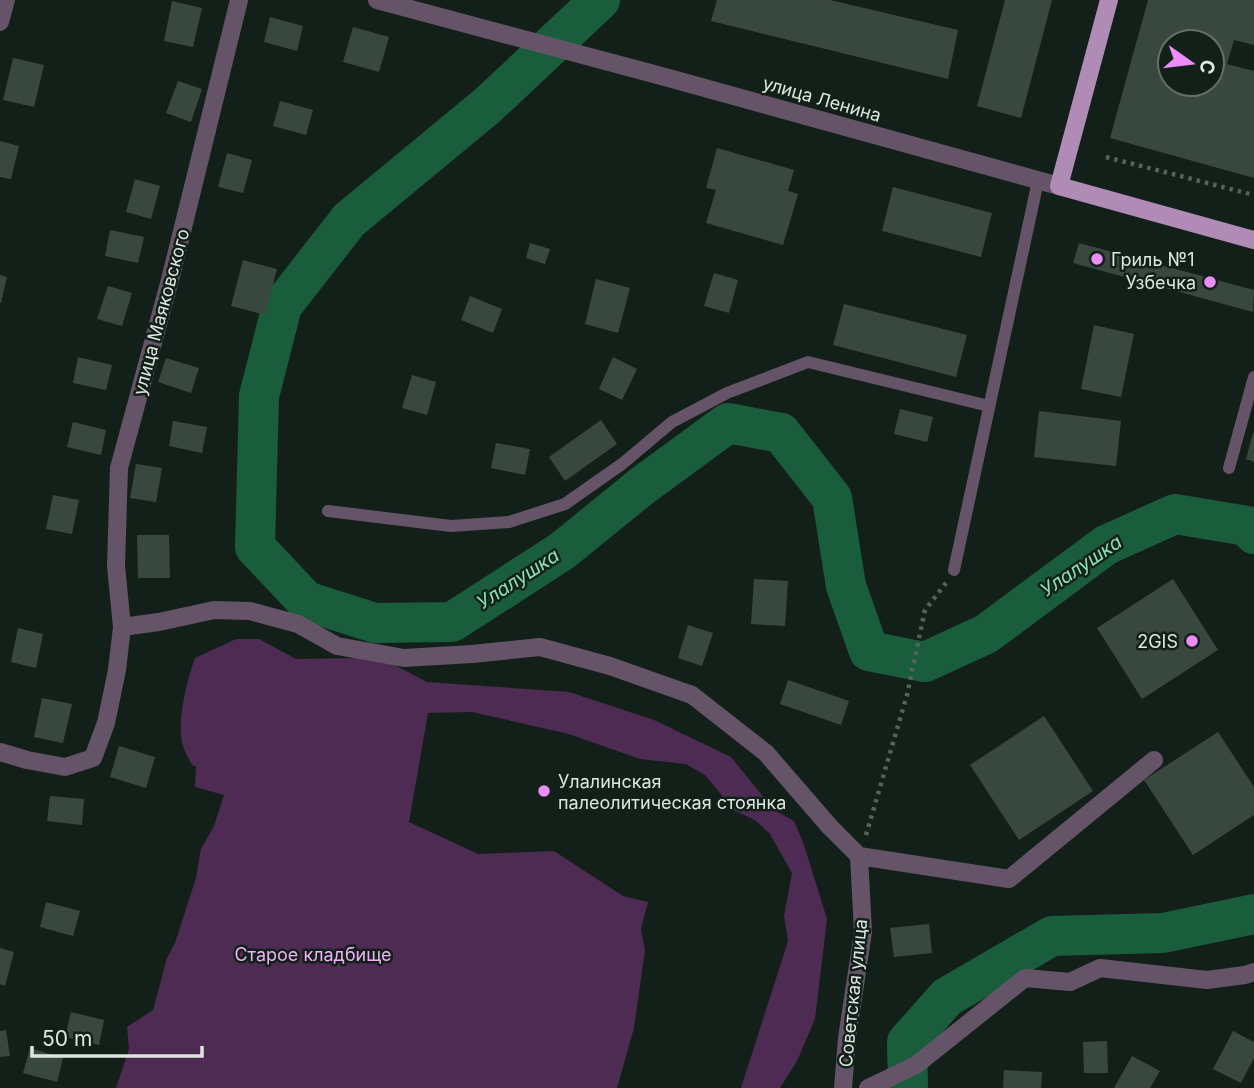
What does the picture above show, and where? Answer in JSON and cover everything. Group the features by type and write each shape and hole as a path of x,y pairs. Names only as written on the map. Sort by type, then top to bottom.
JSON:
{"main road":[{"path":"1059,186 1109,0"},
{"name":"улица Ленина","path":"1059,186 1254,240"}],"street":[{"path":"0,22 6,0"},
{"name":"улица Маяковского","path":"0,752 65,767 93,758 106,723 117,670 122,627 116,566 119,468 171,276 239,0"},
{"name":"улица Ленина","path":"377,0 1059,186"},
{"path":"122,627 214,610 250,611 298,624 337,646 404,658 540,647 610,666 692,695 766,753 859,856 1009,879 1154,760"},
{"name":"Советская улица","path":"843,1088 847,1038 863,932 859,856"},
{"path":"868,1088 916,1065 1025,978 1070,982 1100,968 1208,980 1254,972"}],"lane":[{"path":"954,570 1038,181"},
{"path":"328,511 451,526 509,522 565,503 622,464 683,416 727,393 808,362 989,406"},
{"path":"1228,468 1254,377"}],"path":[{"path":"1106,157 1254,195"},
{"path":"859,856 907,695 925,610 954,570"}],"green space":[{"name":"Старое кладбище","path":"236,639 259,639 296,659 362,658 387,661 427,682 569,692 654,720 731,757 774,810 794,821 827,919 815,1019 797,1061 780,1088 741,1088 788,941 784,916 792,873 770,834 755,820 735,811 705,775 686,764 640,759 569,734 472,712 428,713 409,822 478,854 554,851 623,896 648,902 641,929 645,950 634,1028 617,1088 116,1088 129,1049 127,1027 153,1010 167,958 175,943 196,878 201,849 214,826 224,795 195,787 196,766 193,766 186,754 181,737 183,702 189,678 195,658"}],"building":[{"path":"717,0 830,0 958,30 948,79 711,21"},
{"path":"1005,0 1052,0 1021,118 977,106"},
{"path":"1148,0 1254,0 1254,45 1234,40 1227,64 1254,71 1254,178 1110,138"},
{"path":"172,1 202,8 193,47 164,41"},
{"path":"270,17 303,26 297,51 264,42"},
{"path":"353,27 389,37 379,72 343,62"},
{"path":"13,58 44,65 34,107 3,100"},
{"path":"178,81 202,89 191,122 166,113"},
{"path":"280,101 313,110 306,135 273,126"},
{"path":"0,141 19,146 11,179 0,177"},
{"path":"717,148 794,170 788,191 798,194 783,245 706,223 716,190 706,188"},
{"path":"227,153 252,160 243,193 218,187"},
{"path":"135,179 160,186 151,219 126,212"},
{"path":"893,187 992,213 981,257 882,231"},
{"path":"110,230 144,237 138,263 105,256"},
{"path":"530,243 550,249 545,264 526,258"},
{"path":"1079,243 1254,290 1253,312 1073,263"},
{"path":"243,260 277,269 265,315 231,306"},
{"path":"714,273 738,280 729,313 704,306"},
{"path":"0,275 7,277 1,303 0,303"},
{"path":"596,279 630,288 618,333 585,324"},
{"path":"108,286 132,293 122,326 97,319"},
{"path":"470,296 502,309 493,333 461,320"},
{"path":"844,304 967,335 956,377 833,345"},
{"path":"1094,325 1134,334 1121,397 1081,389"},
{"path":"78,357 112,365 106,390 73,383"},
{"path":"613,357 637,369 622,400 599,389"},
{"path":"166,358 199,368 191,393 158,382"},
{"path":"412,375 436,382 427,415 402,408"},
{"path":"900,409 933,417 927,442 894,434"},
{"path":"1039,411 1121,421 1116,466 1034,457"},
{"path":"601,420 617,444 565,481 549,457"},
{"path":"173,421 207,427 202,453 169,446"},
{"path":"73,422 106,430 101,455 67,447"},
{"path":"1254,433 1254,462 1246,459"},
{"path":"496,443 530,449 525,475 491,468"},
{"path":"136,464 162,468 156,502 130,498"},
{"path":"53,495 79,500 72,534 46,529"},
{"path":"137,535 169,535 170,578 138,578"},
{"path":"754,579 788,581 785,626 751,624"},
{"path":"1173,579 1218,650 1142,699 1097,628"},
{"path":"688,625 713,633 702,666 678,658"},
{"path":"18,628 43,634 36,668 11,662"},
{"path":"788,680 849,701 841,725 780,704"},
{"path":"42,698 72,704 63,743 34,737"},
{"path":"1044,716 1093,791 1019,840 970,765"},
{"path":"1218,732 1254,787 1254,815 1193,855 1144,780"},
{"path":"119,746 155,757 146,788 110,777"},
{"path":"50,796 84,799 82,825 47,821"},
{"path":"46,902 80,911 73,936 40,927"},
{"path":"929,924 932,953 894,957 890,928"},
{"path":"0,948 14,952 5,986 0,984"},
{"path":"71,1012 104,1020 99,1045 65,1037"},
{"path":"6,1030 10,1056 0,1057 0,1031"},
{"path":"1233,1031 1254,1042 1254,1058 1241,1083 1213,1069"},
{"path":"1107,1041 1108,1073 1084,1073 1083,1042"},
{"path":"30,1048 63,1058 57,1082 23,1073"},
{"path":"1132,1056 1160,1071 1150,1088 1114,1088"},
{"path":"1004,1070 1042,1072 1041,1088 1003,1088"}],"waterway":[{"name":"Улалушка","path":"600,0 488,105 349,220 282,306 259,396 255,547 306,601 375,623 452,622 562,551 642,486 728,423 781,433 832,498 846,586 869,651 925,662 986,634 1106,545 1175,514 1247,526 1254,534"},
{"name":"Улалушка","path":"908,1088 907,1042 947,997 1052,936 1163,933 1254,914"}],"place":[{"name":"Гриль №1","path":"1097,259"},
{"name":"Узбечка","path":"1210,282"},
{"name":"2GIS","path":"1192,641"},
{"name":"Улалинская палеолитическая стоянка","path":"544,791"}]}
